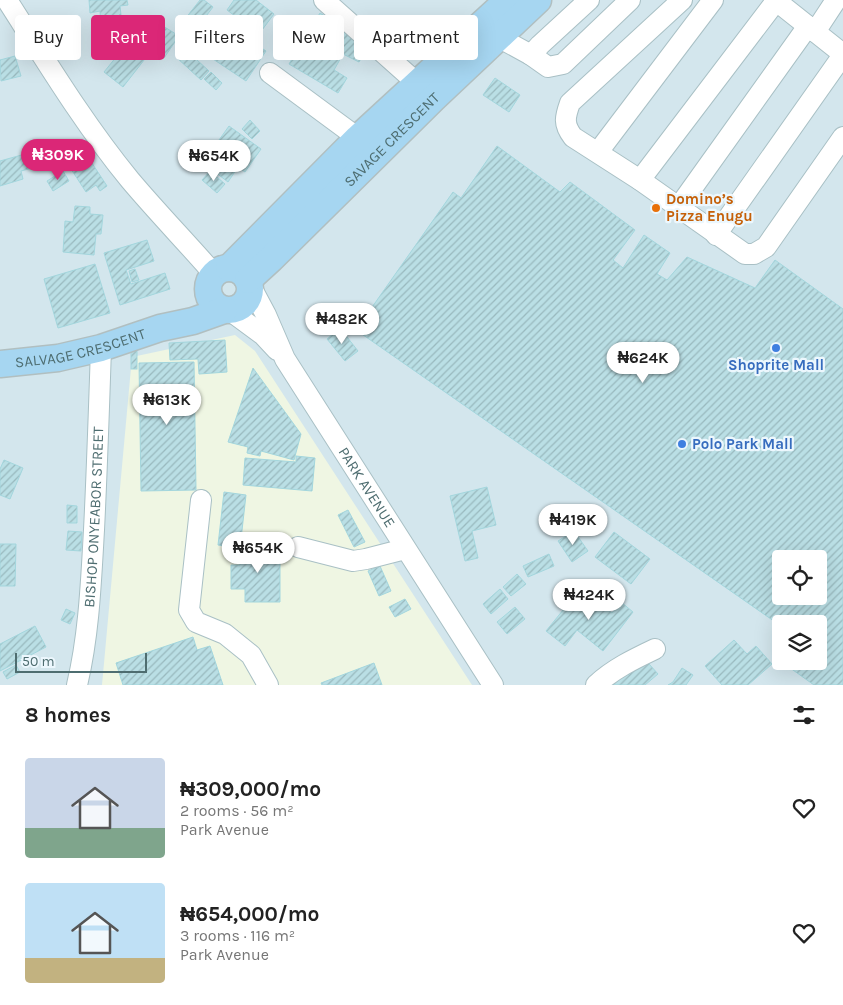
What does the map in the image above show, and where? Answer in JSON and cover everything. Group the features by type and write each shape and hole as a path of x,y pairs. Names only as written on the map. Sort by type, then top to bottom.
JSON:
{"main road":[{"name":"SAVAGE CRESCENT","path":"305,209 358,138 508,0"},
{"name":"SAVAGE CRESCENT","path":"160,328 230,279 305,209 434,98 538,0"},
{"path":"226,310 215,305 211,300 230,279"},
{"name":"SALVAGE CRESCENT","path":"0,364 58,358 100,348 160,328 240,308 245,303 250,292 230,279"}],"street":[{"name":"PARK AVENUE","path":"7,0 80,112 131,181 266,316 285,359 493,685"},
{"path":"324,0 417,83"},
{"path":"531,56 540,45 589,0"},
{"path":"498,38 548,67 563,64 630,0"},
{"path":"682,0 570,103 564,118 566,128 572,137 640,180 745,254 754,254 766,247 843,137"},
{"path":"598,152 713,0"},
{"path":"640,180 775,0 843,54 716,235"},
{"path":"678,208 811,29 836,0"},
{"path":"270,73 358,138"},
{"path":"226,310 263,336 285,359"},
{"name":"BISHOP ONYEABOR STREET","path":"77,685 84,655 93,558 100,348"},
{"path":"201,500 190,610 196,622 225,634 252,655 268,685"},
{"path":"298,547 353,561 405,549"},
{"path":"596,685 604,677 623,665 655,649"}],"shaded area":[{"path":"0,0 843,0 843,685 0,685"},
{"path":"235,335 255,351 472,685 102,685 132,357"}],"building":[{"path":"89,0 127,0 128,5 120,6 121,15 100,15 100,11 90,13"},
{"path":"200,0 204,0 213,7 207,15 188,15"},
{"path":"234,0 256,0 274,14 263,29 263,15 234,15 227,10"},
{"path":"165,27 175,34 175,42 165,57"},
{"path":"344,27 354,33 354,60 344,54"},
{"path":"15,56 21,76 1,81 0,60"},
{"path":"114,60 144,60 123,87 104,72"},
{"path":"179,60 197,60 209,71 201,80"},
{"path":"214,60 260,60 246,81"},
{"path":"291,60 340,60 334,70 347,78 338,93 289,64"},
{"path":"211,72 222,83 216,90 204,79"},
{"path":"495,78 520,95 509,112 483,95"},
{"path":"250,120 260,131 252,139 242,129"},
{"path":"229,126 261,149 245,172 238,167 228,182 211,169 217,160 209,154"},
{"name":"Polo Park Mall","path":"497,146 560,192 570,182 635,230 613,260 623,268 644,235 670,253 657,274 667,280 687,257 755,288 775,260 843,309 843,685 814,685 793,670 827,670 827,615 772,615 772,620 356,330 453,192 461,198"},
{"path":"43,149 47,164 21,171 23,179 0,186 0,161"},
{"path":"86,154 107,186 100,191 96,185 86,192 69,166"},
{"path":"63,171 69,181 53,191 47,181"},
{"path":"210,171 225,184 217,193 202,180"},
{"path":"75,206 90,207 90,214 103,215 101,234 96,234 94,255 63,252 65,221 73,222"},
{"path":"147,240 154,261 126,270 131,284 165,273 170,289 120,305 104,253"},
{"path":"95,264 110,313 58,328 44,279"},
{"path":"135,269 139,280 132,282 129,271"},
{"path":"340,328 358,351 345,361 327,339"},
{"path":"225,340 227,372 199,374 198,359 170,360 169,343"},
{"path":"131,350 137,350 137,369 131,369"},
{"path":"194,362 196,490 141,491 139,363"},
{"path":"253,368 301,434 294,460 261,451 260,456 247,453 248,447 228,442"},
{"path":"296,456 315,458 312,491 243,485 245,458 296,462"},
{"path":"4,460 23,468 10,499 0,495 0,469"},
{"path":"487,487 496,525 472,531 478,558 465,561 450,496"},
{"path":"224,492 246,495 240,548 218,545"},
{"path":"67,505 77,506 77,523 67,523"},
{"path":"348,510 365,542 354,547 338,515"},
{"path":"68,531 82,532 81,551 66,550"},
{"path":"574,531 588,551 572,562 558,541"},
{"path":"614,532 650,559 631,584 595,557"},
{"path":"0,544 16,544 15,586 0,586"},
{"path":"241,546 280,547 280,602 245,602 245,589 231,589 231,565 240,565"},
{"path":"549,554 554,566 528,577 523,566"},
{"path":"380,566 391,591 379,596 368,571"},
{"path":"517,574 526,584 511,596 503,587"},
{"path":"581,588 612,613 621,602 633,612 603,651 577,630 565,646 546,631"},
{"path":"500,589 508,599 491,614 483,604"},
{"path":"405,599 411,609 395,617 389,607"},
{"path":"515,607 525,619 507,634 497,622"},
{"path":"66,609 75,613 70,624 61,620"},
{"path":"35,626 46,647 0,671 0,644"},
{"path":"193,637 197,650 210,646 223,685 123,685 116,663"},
{"path":"734,640 747,654 756,646 772,664 748,685 722,685 705,666"},
{"path":"642,656 658,674 645,685 609,685"},
{"path":"374,663 382,685 322,685 321,683"},
{"path":"16,665 20,672 7,679 3,672"},
{"path":"682,668 693,675 686,685 668,685 673,682"}],"place":[{"name":"Domino’s Pizza Enugu","path":"656,208"},
{"name":"Shoprite Mall","path":"776,348"},
{"name":"Polo Park Mall","path":"682,444"}]}
